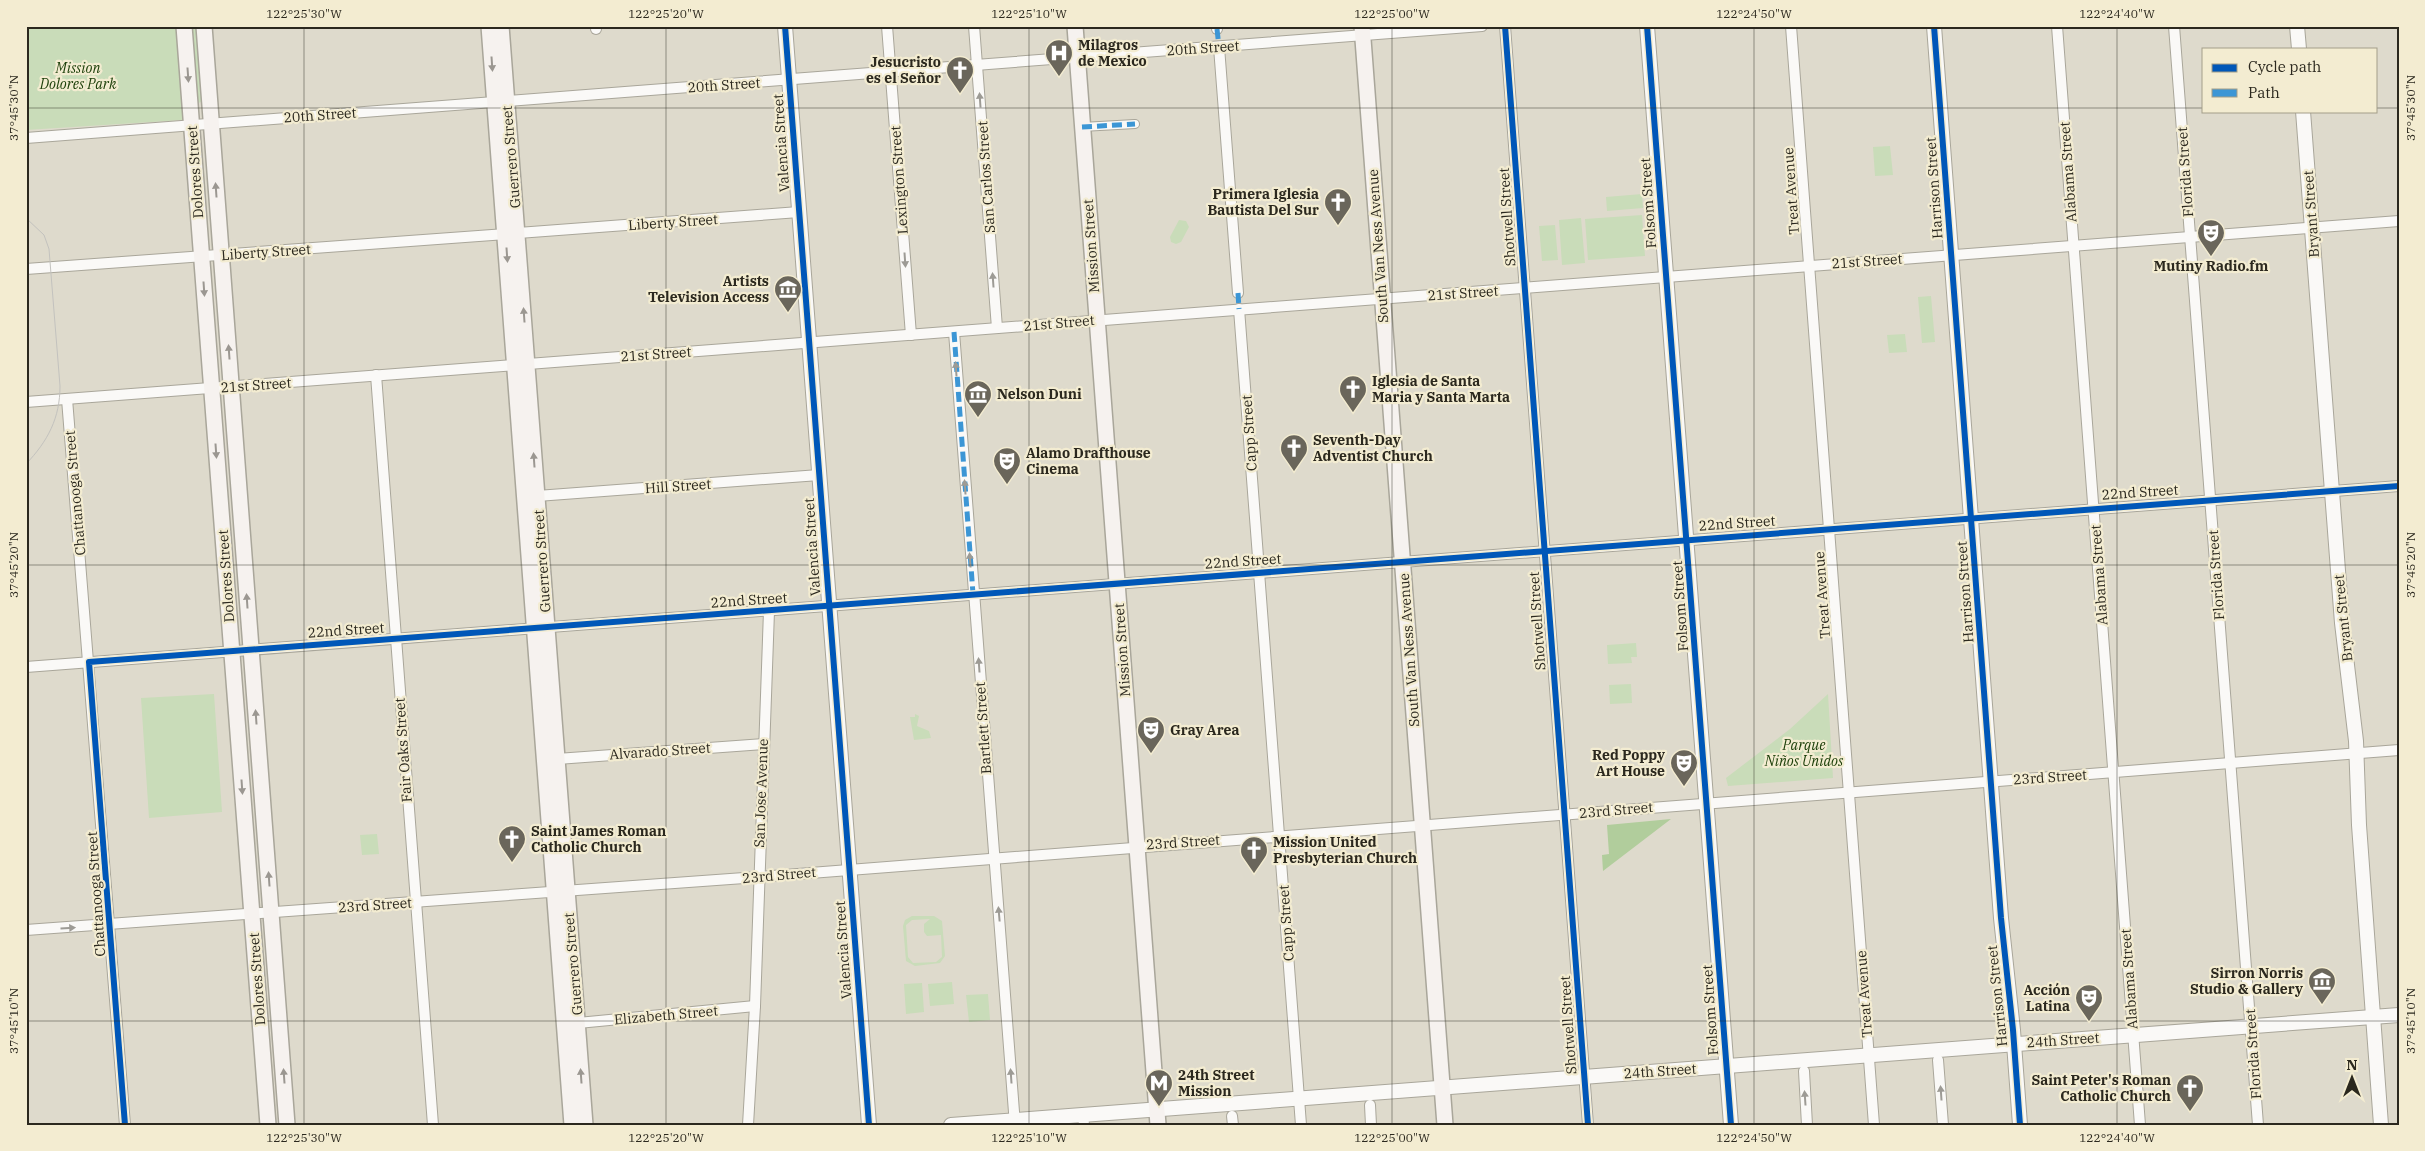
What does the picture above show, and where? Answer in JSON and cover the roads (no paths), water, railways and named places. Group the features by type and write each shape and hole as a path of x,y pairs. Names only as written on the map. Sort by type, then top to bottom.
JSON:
{"main road":[{"name":"Dolores Street","path":"184,26 268,1125"},
{"name":"Dolores Street","path":"204,26 287,1125"},
{"name":"Guerrero Street","path":"489,26 500,102 512,234 561,891 578,1023 585,1125"},
{"name":"Guerrero Street","path":"500,102 501,26"},
{"name":"Mission Street","path":"1075,26 1158,1125"},
{"name":"South Van Ness Avenue","path":"1362,31 1445,1125"},
{"name":"Guerrero Street","path":"522,364 537,496 541,628 557,759 572,1125"},
{"path":"222,519 241,518"}],"street":[{"name":"Valencia Street","path":"785,26 869,1125"},
{"name":"Lexington Street","path":"887,26 911,335"},
{"name":"San Carlos Street","path":"974,26 997,328"},
{"name":"20th Street","path":"26,138 1077,58 1362,31 1482,26"},
{"name":"Shotwell Street","path":"1505,26 1588,1125"},
{"name":"Folsom Street","path":"1647,26 1688,540 1731,1125"},
{"name":"Treat Avenue","path":"1791,26 1874,1125"},
{"name":"Harrison Street","path":"1934,26 2001,918 2020,1125"},
{"name":"Alabama Street","path":"2057,26 2140,1125"},
{"name":"Florida Street","path":"2174,26 2258,1125"},
{"path":"2297,26 2298,48"},
{"path":"1219,46 1238,292"},
{"name":"Bryant Street","path":"2303,112 2342,623 2356,753 2358,825 2381,1125"},
{"path":"1082,127 1135,124"},
{"name":"Liberty Street","path":"26,268 799,212"},
{"name":"21st Street","path":"26,402 2399,221"},
{"name":"Capp Street","path":"1239,309 1258,557"},
{"name":"Bartlett Street","path":"954,332 1014,1122"},
{"name":"Fair Oaks Street","path":"376,375 432,1125"},
{"name":"Chattanooga Street","path":"68,399 111,926 125,1125"},
{"name":"Hill Street","path":"537,496 820,475"},
{"name":"22nd Street","path":"26,666 232,652 2399,486"},
{"name":"Capp Street","path":"1259,572 1301,1125"},
{"name":"San Jose Avenue","path":"748,1125 755,1006 758,877 769,611"},
{"name":"Alvarado Street","path":"557,759 764,744"},
{"name":"23rd Street","path":"26,930 111,926 758,877 1279,835 2399,750"},
{"name":"Elizabeth Street","path":"578,1023 755,1006"},
{"name":"24th Street","path":"950,1125 1083,1120 1157,1109 2399,1015"},
{"path":"1938,1060 1943,1125"},
{"path":"1804,1072 1807,1125"},
{"path":"1370,1105 1371,1125"}],"tram line":[{"path":"26,218 44,235 49,249 60,386 55,419 41,447 26,464"}],"place":[{"name":"Milagros de Mexico","path":"1059,77"},
{"name":"Jesucristo es el Señor","path":"960,94"},
{"name":"Primera Iglesia Bautista Del Sur","path":"1338,226"},
{"name":"Mutiny Radio.fm","path":"2211,257"},
{"name":"Artists Television Access","path":"788,313"},
{"name":"Iglesia de Santa Maria y Santa Marta","path":"1353,413"},
{"name":"Nelson Duni","path":"978,418"},
{"name":"Seventh-Day Adventist Church","path":"1294,472"},
{"name":"Alamo Drafthouse Cinema","path":"1007,485"},
{"name":"Gray Area","path":"1151,754"},
{"name":"Red Poppy Art House","path":"1684,787"},
{"name":"Saint James Roman Catholic Church","path":"512,863"},
{"name":"Mission United Presbyterian Church","path":"1254,874"},
{"name":"Sirron Norris Studio & Gallery","path":"2322,1005"},
{"name":"Acción Latina","path":"2089,1022"},
{"name":"24th Street Mission","path":"1159,1107"},
{"name":"Saint Peter's Roman Catholic Church","path":"2190,1112"}],"park label":[{"name":"Mission Dolores Park","path":"78,76"},
{"name":"Parque Niños Unidos","path":"1804,754"}]}
